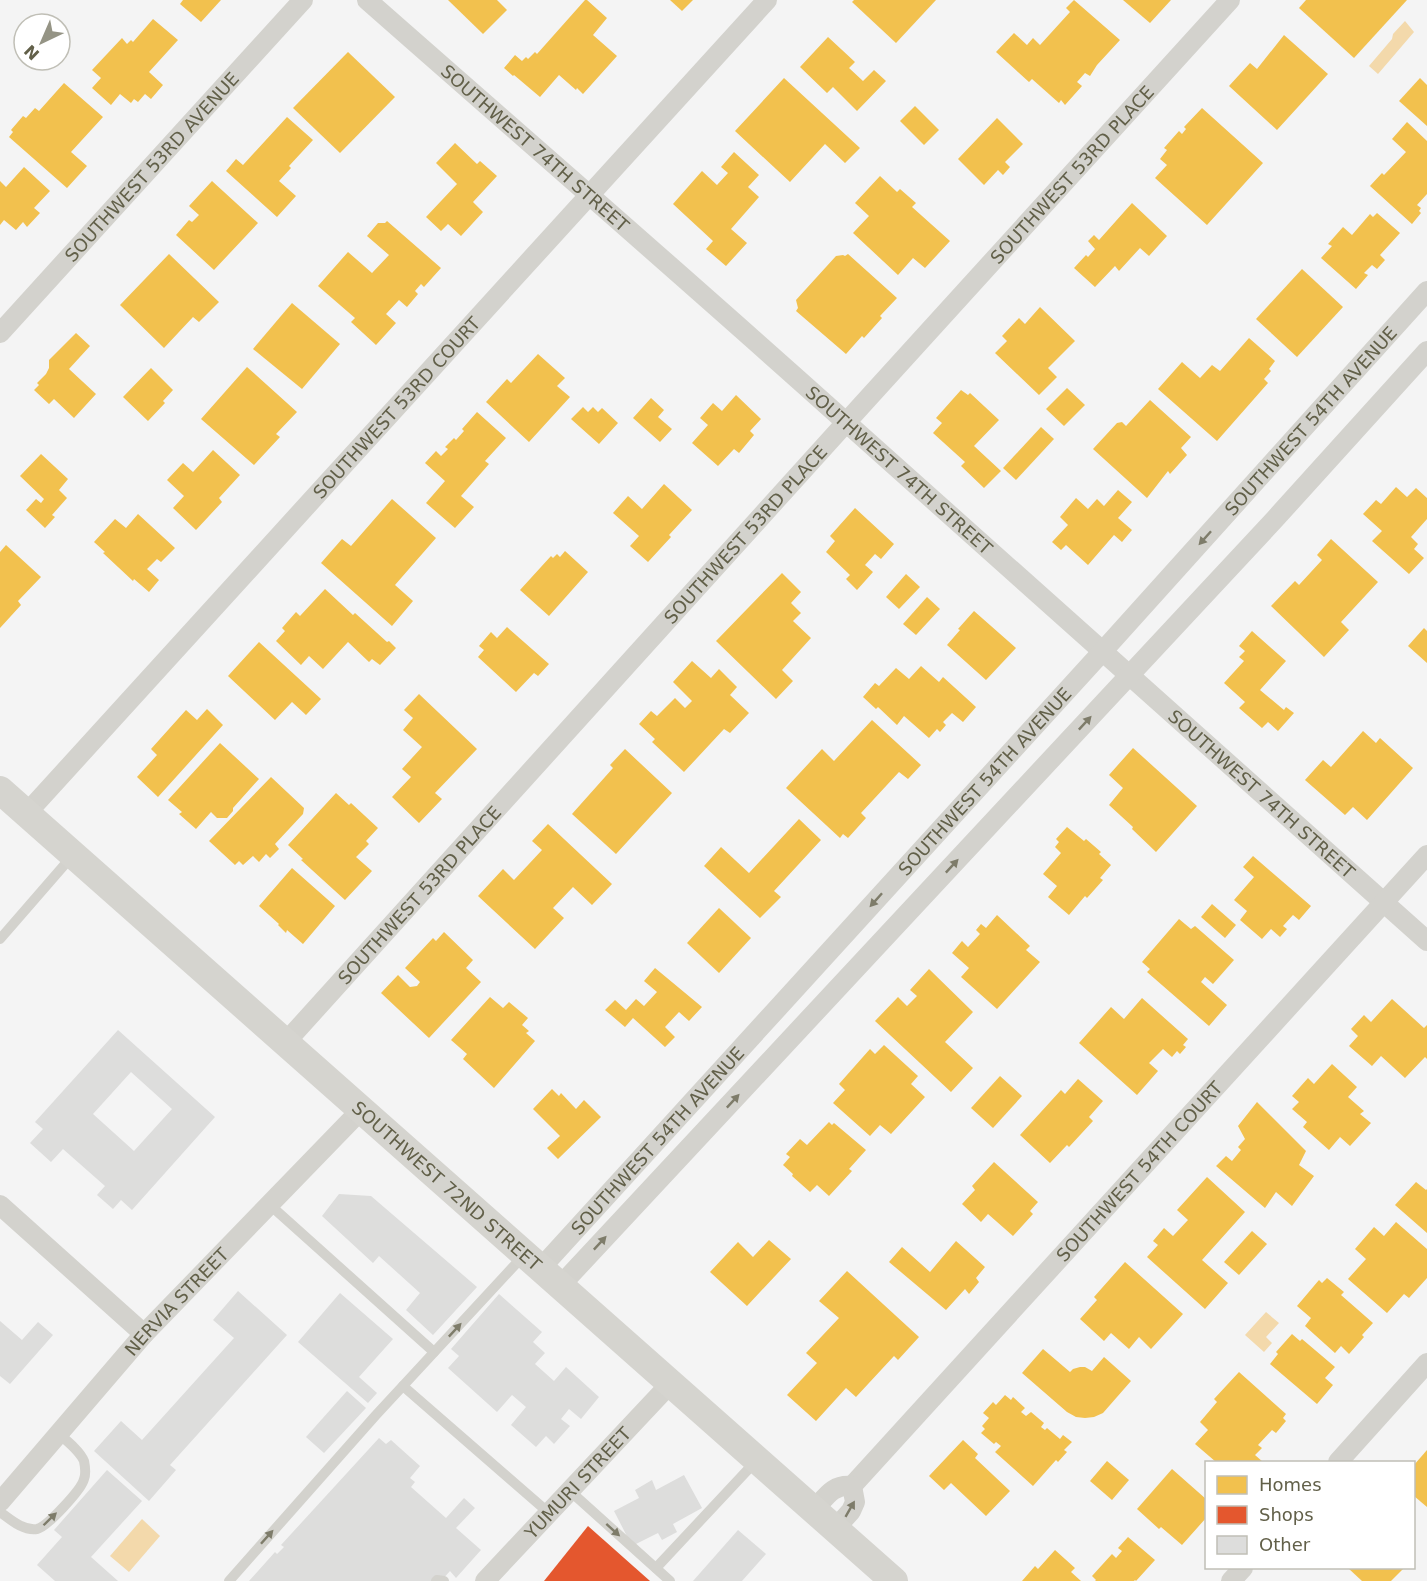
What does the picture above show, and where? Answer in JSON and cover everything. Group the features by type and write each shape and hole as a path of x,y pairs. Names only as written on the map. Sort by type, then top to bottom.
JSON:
{"main road":[{"name":"SOUTHWEST 72ND STREET","path":"9,802 73,855 894,1581"}],"street":[{"name":"SOUTHWEST 53RD AVENUE","path":"0,333 303,0"},
{"name":"SOUTHWEST 74TH STREET","path":"367,0 846,422 1427,942"},
{"name":"SOUTHWEST 53RD COURT","path":"9,802 589,196 767,0"},
{"name":"SOUTHWEST 53RD PLACE","path":"285,1043 1230,0"},
{"name":"SOUTHWEST 54TH AVENUE","path":"542,1270 1427,291"},
{"name":"SOUTHWEST 54TH AVENUE","path":"542,1270 1129,676 1427,351"},
{"name":"SOUTHWEST 54TH COURT","path":"814,1510 832,1490 843,1485 852,1486 1427,855"},
{"name":"NERVIA STREET","path":"0,1502 144,1334 361,1110"},
{"path":"0,1205 144,1334"},
{"path":"1339,1461 1427,1363"},
{"name":"YUMURI STREET","path":"485,1581 670,1384"},
{"path":"836,1529 851,1511 855,1502 852,1486"},
{"path":"1231,1581 1242,1569"}],"lane":[{"path":"0,939 73,855"},
{"path":"270,1205 434,1352"},
{"path":"229,1581 434,1352 542,1270"},
{"path":"403,1386 549,1513"},
{"path":"0,1512 21,1526 38,1528 46,1524 79,1489 84,1480 85,1469 82,1457 59,1434"},
{"path":"656,1568 756,1460"},
{"path":"570,1491 670,1581"},
{"path":"436,1581 444,1581"}],"shaded area":[{"path":"1405,21 1414,32 1378,74 1369,66"},
{"path":"1266,1312 1279,1323 1266,1337 1272,1343 1264,1352 1245,1335"},
{"path":"142,1519 160,1536 129,1572 110,1556"}],"building: Homes":[{"path":"183,0 221,0 201,22 180,4"},
{"path":"448,0 497,0 507,10 483,34"},
{"path":"585,0 607,18 593,35 617,56 583,94 559,75 540,97 504,68 515,55 522,61 535,52 537,54"},
{"path":"670,0 693,0 682,11"},
{"path":"854,0 936,0 896,43 852,2"},
{"path":"1074,0 1120,40 1090,76 1085,73 1077,82 1082,86 1065,105 1061,100 1059,103 1032,79 1029,82 996,52 1014,33 1027,45 1033,38 1040,45 1070,12 1066,8"},
{"path":"1123,0 1171,0 1150,23"},
{"path":"1306,0 1407,0 1354,58 1299,8"},
{"path":"153,19 178,40 149,72 163,85 151,99 145,94 138,102 134,99 131,103 120,94 111,105 92,88 101,78 92,70 122,38 127,44 131,40 133,42"},
{"path":"1284,35 1328,74 1277,130 1229,86 1250,63 1257,69"},
{"path":"828,37 855,62 849,68 863,81 874,70 886,81 857,111 833,87 827,93 800,67"},
{"path":"348,52 395,97 340,153 293,108"},
{"path":"784,78 860,148 845,163 825,144 790,182 735,131"},
{"path":"1420,78 1427,85 1427,126 1399,101"},
{"path":"64,83 103,117 71,152 87,166 67,188 9,137 13,132 11,130 23,116 26,118 35,108 39,111"},
{"path":"915,106 939,130 924,145 900,121"},
{"path":"1202,108 1263,163 1207,225 1155,178 1167,165 1160,159 1167,150 1164,148 1179,131 1182,134 1186,129 1184,127"},
{"path":"287,117 313,140 289,166 291,168 279,181 296,196 277,217 226,171 236,159 243,165"},
{"path":"997,118 1023,144 1005,162 1010,167 1003,175 998,170 984,185 958,159"},
{"path":"1407,122 1427,141 1427,194 1417,205 1421,208 1419,211 1421,213 1412,224 1370,186 1406,152 1392,139"},
{"path":"455,143 477,164 480,161 497,176 473,202 483,212 461,236 448,224 441,231 426,217 457,184 436,163"},
{"path":"734,152 759,175 748,187 759,197 731,229 747,243 726,266 706,249 713,241 673,204 702,171 717,185 728,173 721,167"},
{"path":"24,167 50,191 34,208 40,213 27,227 23,222 16,230 4,220 0,225 0,181 6,187"},
{"path":"880,176 897,192 900,189 916,203 912,207 950,241 925,268 913,258 898,275 853,233 869,216 855,203"},
{"path":"212,181 258,223 214,270 176,235 189,220 192,222 199,215 189,206"},
{"path":"1132,203 1167,236 1149,256 1140,248 1119,271 1115,266 1095,287 1074,268 1095,249 1088,241 1094,235 1099,240"},
{"path":"1377,213 1400,233 1380,255 1385,260 1377,269 1372,265 1364,273 1368,275 1356,289 1321,258 1332,246 1328,244 1343,227 1352,235 1370,214 1373,217"},
{"path":"387,221 441,268 424,287 421,284 415,291 418,294 407,307 399,300 386,314 396,323 376,345 351,322 355,318 318,286 348,252 372,273 389,255 367,236 378,223"},
{"path":"169,254 219,302 199,322 193,317 164,348 120,305"},
{"path":"848,254 897,298 864,338 862,336 846,354 796,311 798,308 796,300 836,256"},
{"path":"1302,269 1343,307 1297,357 1256,319"},
{"path":"292,303 340,344 302,389 253,349"},
{"path":"1040,307 1075,341 1048,368 1057,377 1039,395 995,353 1007,341 1002,336 1019,318 1025,324"},
{"path":"76,333 90,346 69,369 96,394 74,418 54,399 49,404 34,390 49,368 49,360"},
{"path":"1249,338 1275,361 1269,369 1271,371 1264,379 1268,383 1217,441 1158,389 1182,362 1200,378 1212,365 1220,371"},
{"path":"538,354 565,378 557,386 570,397 529,442 486,402 507,379 511,383"},
{"path":"247,367 297,412 276,434 280,437 254,465 201,419"},
{"path":"151,368 173,390 163,401 165,403 148,421 123,397"},
{"path":"1067,388 1085,405 1064,426 1046,409"},
{"path":"961,390 968,395 970,393 999,420 974,446 1001,471 984,488 961,466 965,462 933,433 942,423 936,418"},
{"path":"736,395 761,419 750,431 754,435 739,453 734,449 718,466 692,443 708,425 700,418 713,403 722,411"},
{"path":"651,398 664,410 658,417 672,429 660,442 633,418"},
{"path":"1150,400 1191,437 1181,448 1187,455 1170,474 1168,471 1147,498 1093,449 1117,423 1122,422 1126,426"},
{"path":"583,407 588,412 593,407 598,412 602,408 618,423 599,444 571,419"},
{"path":"477,412 506,438 485,461 489,464 461,496 474,507 455,528 426,503 445,481 425,463 436,451 441,456 448,449 445,447 454,438 456,440 464,431 462,429"},
{"path":"1041,427 1054,439 1016,480 1003,468"},
{"path":"213,450 240,475 219,498 222,502 196,530 173,508 184,496 167,480 183,463 193,472"},
{"path":"41,454 68,479 59,490 67,498 52,515 55,517 45,528 26,510 36,499 41,503 44,499 20,476"},
{"path":"664,484 692,510 648,562 630,546 639,536 613,513 628,496 642,509"},
{"path":"1396,487 1407,497 1416,488 1427,498 1427,519 1411,537 1418,544 1414,549 1424,558 1409,574 1372,541 1382,531 1363,514 1376,500 1381,504"},
{"path":"1118,490 1132,502 1118,518 1132,530 1122,542 1114,535 1088,565 1066,545 1061,550 1052,542 1068,525 1060,517 1076,498 1088,509 1097,499 1104,506"},
{"path":"392,499 436,538 395,585 413,601 392,626 321,563 342,539 351,546"},
{"path":"855,508 894,544 881,559 875,554 865,565 873,572 857,590 846,579 850,575 826,552 835,541 830,536"},
{"path":"138,514 175,548 161,562 157,559 147,569 159,580 149,592 134,579 133,581 94,542 115,519 126,528"},
{"path":"1331,539 1378,582 1341,622 1349,630 1324,657 1271,606 1295,581 1299,585 1322,560 1317,555"},
{"path":"6,545 41,577 18,601 21,605 0,628 0,552"},
{"path":"565,551 588,572 549,616 520,590 551,556 553,558 557,554 560,557"},
{"path":"782,573 801,592 791,603 801,613 793,621 811,638 782,670 793,681 776,699 716,641"},
{"path":"906,574 920,587 899,609 886,597"},
{"path":"325,589 353,615 355,613 396,648 380,665 372,659 369,662 348,642 323,669 309,656 301,665 276,641 285,631 282,628 296,612 300,616"},
{"path":"927,597 940,609 916,635 903,624"},
{"path":"974,611 1016,648 986,680 947,645"},
{"path":"507,627 549,664 538,676 534,673 516,692 478,657 484,650 479,646 491,632 497,638"},
{"path":"1424,628 1427,631 1427,663 1408,646"},
{"path":"1252,631 1286,661 1260,690 1284,710 1286,707 1294,713 1278,731 1268,722 1262,728 1239,708 1245,702 1224,683 1244,661 1239,657 1245,651 1239,646"},
{"path":"259,642 321,699 306,715 292,702 275,720 228,676"},
{"path":"692,661 711,678 719,669 737,687 730,695 749,713 730,733 724,729 684,772 652,742 655,739 639,724 651,711 657,716 675,698 685,708 692,701 673,682"},
{"path":"921,666 939,682 943,677 976,707 963,722 952,713 943,722 946,725 940,732 937,729 929,738 904,716 897,725 878,707 876,709 863,697 875,683 879,686 896,668 909,679"},
{"path":"419,694 477,749 435,793 442,799 419,823 392,797 411,777 402,769 422,747 403,730 413,718 404,710"},
{"path":"207,709 223,725 158,797 137,777 157,755 151,749 186,710 197,720"},
{"path":"872,720 921,765 908,779 899,772 861,813 866,818 848,838 843,834 840,838 786,788 822,749 834,761"},
{"path":"1363,731 1376,743 1380,738 1413,768 1367,820 1353,807 1345,815 1305,780 1323,760 1331,767"},
{"path":"220,743 259,779 227,818 217,818 211,812 196,829 179,814 182,812 168,800"},
{"path":"1133,748 1197,806 1156,852 1109,805 1123,788 1109,775"},
{"path":"625,749 672,793 616,854 572,814 613,768 610,765"},
{"path":"271,777 304,808 303,814 275,844 279,849 270,858 266,854 259,862 253,856 243,865 239,861 235,865 209,841"},
{"path":"336,793 349,805 351,803 378,828 366,841 369,844 356,857 372,871 345,900 288,845"},
{"path":"799,819 821,840 774,891 781,897 760,918 704,866 721,847 749,873"},
{"path":"548,824 612,884 592,905 573,887 553,908 564,918 535,949 478,896 503,869 514,880 542,850 532,841"},
{"path":"1067,827 1084,841 1086,839 1101,852 1099,854 1111,865 1100,878 1103,880 1069,915 1048,897 1057,886 1043,874 1061,853 1055,847 1059,842 1056,839"},
{"path":"1253,856 1311,906 1299,920 1293,915 1283,926 1287,929 1280,937 1271,929 1262,939 1240,920 1247,911 1234,900 1254,877 1243,867"},
{"path":"292,868 335,906 303,944 287,930 286,933 259,906"},
{"path":"1212,904 1236,925 1225,938 1201,917"},
{"path":"719,908 751,938 719,973 687,943"},
{"path":"997,915 1030,946 1026,950 1040,962 997,1009 961,977 969,968 952,953 962,941 968,947 980,934 976,930 981,924 986,928"},
{"path":"1179,919 1191,929 1195,926 1234,960 1213,984 1205,977 1201,982 1227,1005 1209,1026 1147,972 1150,969 1142,962"},
{"path":"444,932 473,960 466,968 481,982 429,1038 381,993 398,975 410,987 417,986 420,982 405,968 433,938 436,941"},
{"path":"655,968 702,1007 689,1021 679,1012 665,1027 675,1037 665,1047 633,1018 625,1027 605,1010 615,1000 626,1010 636,999 644,1006 657,992 644,981"},
{"path":"929,969 973,1012 945,1042 973,1068 951,1092 875,1021 898,997 907,1006 917,996 910,990"},
{"path":"490,997 503,1008 509,1002 528,1018 522,1025 529,1031 526,1033 535,1041 494,1088 463,1059 467,1054 451,1040"},
{"path":"1142,998 1188,1039 1183,1045 1186,1047 1180,1054 1177,1051 1172,1057 1163,1049 1149,1063 1158,1071 1137,1095 1079,1043 1111,1007 1124,1019"},
{"path":"1392,999 1424,1028 1427,1025 1427,1059 1425,1057 1405,1078 1381,1056 1372,1066 1349,1046 1358,1036 1351,1029 1364,1015 1371,1022"},
{"path":"884,1045 918,1076 911,1084 925,1097 891,1134 880,1125 870,1136 833,1103 845,1090 839,1084 870,1049 875,1054"},
{"path":"1332,1064 1357,1087 1348,1097 1364,1111 1360,1114 1371,1123 1350,1146 1340,1137 1329,1150 1303,1127 1307,1122 1292,1109 1299,1102 1292,1096 1308,1078 1314,1084"},
{"path":"1000,1076 1022,1096 993,1128 971,1108"},
{"path":"1078,1079 1103,1101 1089,1117 1093,1121 1069,1147 1067,1145 1050,1163 1020,1135 1061,1090 1065,1094"},
{"path":"552,1089 559,1096 561,1093 576,1109 584,1100 601,1117 558,1159 547,1148 560,1136 533,1109"},
{"path":"1257,1102 1306,1151 1299,1165 1314,1176 1292,1206 1276,1192 1265,1208 1216,1166 1226,1156 1232,1161 1241,1150 1238,1147 1245,1139 1238,1126"},
{"path":"829,1122 832,1125 834,1123 866,1150 849,1169 852,1171 829,1196 817,1185 810,1192 783,1165 790,1157 786,1154 800,1139 807,1145"},
{"path":"994,1162 1038,1202 1030,1211 1033,1214 1013,1236 988,1214 981,1222 962,1204 975,1190 972,1186"},
{"path":"1207,1177 1245,1212 1202,1260 1228,1283 1205,1309 1147,1257 1158,1245 1153,1241 1164,1228 1173,1236 1188,1220 1177,1210"},
{"path":"1416,1182 1427,1189 1427,1233 1395,1205"},
{"path":"1396,1222 1427,1249 1427,1278 1409,1298 1404,1294 1387,1313 1348,1279 1366,1259 1355,1249 1374,1227 1384,1236"},
{"path":"1252,1231 1267,1244 1239,1275 1224,1262"},
{"path":"769,1240 791,1259 747,1306 710,1272 738,1242 753,1257"},
{"path":"956,1241 985,1267 976,1278 979,1282 969,1294 965,1289 946,1310 889,1262 902,1247 930,1272"},
{"path":"1125,1262 1183,1314 1151,1349 1139,1337 1129,1349 1111,1333 1104,1341 1080,1319 1097,1300 1094,1297"},
{"path":"847,1271 919,1337 898,1360 894,1356 856,1397 846,1388 816,1421 787,1395 817,1363 806,1353 839,1318 819,1301"},
{"path":"1327,1278 1344,1292 1341,1295 1373,1323 1349,1354 1341,1346 1335,1353 1305,1326 1311,1318 1297,1306 1319,1280 1322,1283"},
{"path":"1292,1334 1300,1341 1302,1339 1335,1367 1325,1378 1333,1385 1317,1404 1270,1364 1278,1354 1276,1352"},
{"path":"1043,1349 1070,1372 1080,1367 1092,1371 1104,1357 1131,1381 1103,1413 1094,1417 1076,1417 1067,1412 1022,1373"},
{"path":"1239,1372 1286,1414 1283,1418 1286,1421 1276,1433 1272,1430 1258,1445 1262,1448 1255,1455 1262,1461 1215,1461 1195,1444 1208,1430 1200,1422 1217,1402 1214,1399"},
{"path":"1005,1395 1011,1400 1013,1397 1025,1408 1021,1412 1026,1416 1031,1412 1044,1423 1041,1427 1045,1430 1047,1428 1060,1439 1063,1435 1072,1442 1064,1450 1067,1452 1058,1462 1056,1460 1033,1486 995,1452 1001,1446 996,1442 994,1444 981,1433 985,1429 982,1426 989,1418 983,1413 993,1402 996,1405"},
{"path":"963,1440 978,1454 975,1458 1010,1491 986,1516 951,1483 944,1490 929,1476"},
{"path":"1427,1450 1427,1507 1415,1497 1415,1464"},
{"path":"1107,1461 1129,1480 1112,1500 1090,1481"},
{"path":"1172,1469 1205,1498 1205,1519 1182,1545 1161,1527 1159,1529 1137,1509"},
{"path":"1128,1537 1155,1560 1136,1581 1095,1581 1092,1576 1112,1554 1116,1558 1122,1551 1118,1548"},
{"path":"1055,1550 1075,1568 1071,1572 1081,1581 1022,1581 1035,1566 1038,1569"},
{"path":"1349,1569 1403,1569 1391,1581 1362,1581"}],"building: Shops":[{"path":"588,1526 650,1581 544,1581"}],"building: Other":[{"path":"118,1030 215,1117 132,1210 121,1200 113,1209 97,1195 105,1186 63,1149 51,1162 30,1143 43,1129 35,1122","holes":["131,1072 172,1109 134,1151 93,1114"]},
{"path":"339,1194 371,1196 477,1287 433,1335 406,1310 420,1293 379,1256 373,1263 322,1216"},
{"path":"238,1291 287,1335 170,1465 176,1470 149,1501 94,1451 121,1421 142,1440 234,1338 213,1320"},
{"path":"340,1293 393,1339 359,1377 377,1393 368,1403 298,1342"},
{"path":"499,1294 542,1332 533,1342 545,1353 535,1364 554,1381 566,1367 599,1397 581,1419 569,1409 561,1419 570,1426 554,1444 546,1436 536,1447 511,1425 526,1407 512,1395 497,1412 448,1368 459,1356 451,1349"},
{"path":"0,1321 22,1340 38,1322 53,1335 10,1384 0,1376"},
{"path":"347,1391 366,1408 324,1453 306,1437"},
{"path":"379,1438 386,1444 391,1440 420,1466 410,1478 415,1482 411,1487 446,1518 464,1498 475,1508 456,1528 481,1550 456,1578 450,1571 441,1581 249,1581 275,1552 277,1554 284,1547 281,1545"},
{"path":"107,1470 142,1501 91,1557 118,1581 55,1581 37,1565 62,1537 54,1530"},
{"path":"684,1475 702,1508 673,1524 677,1532 662,1540 658,1533 632,1546 614,1511 639,1498 635,1490 652,1480 656,1490"},
{"path":"738,1530 766,1554 742,1581 693,1581"}]}
